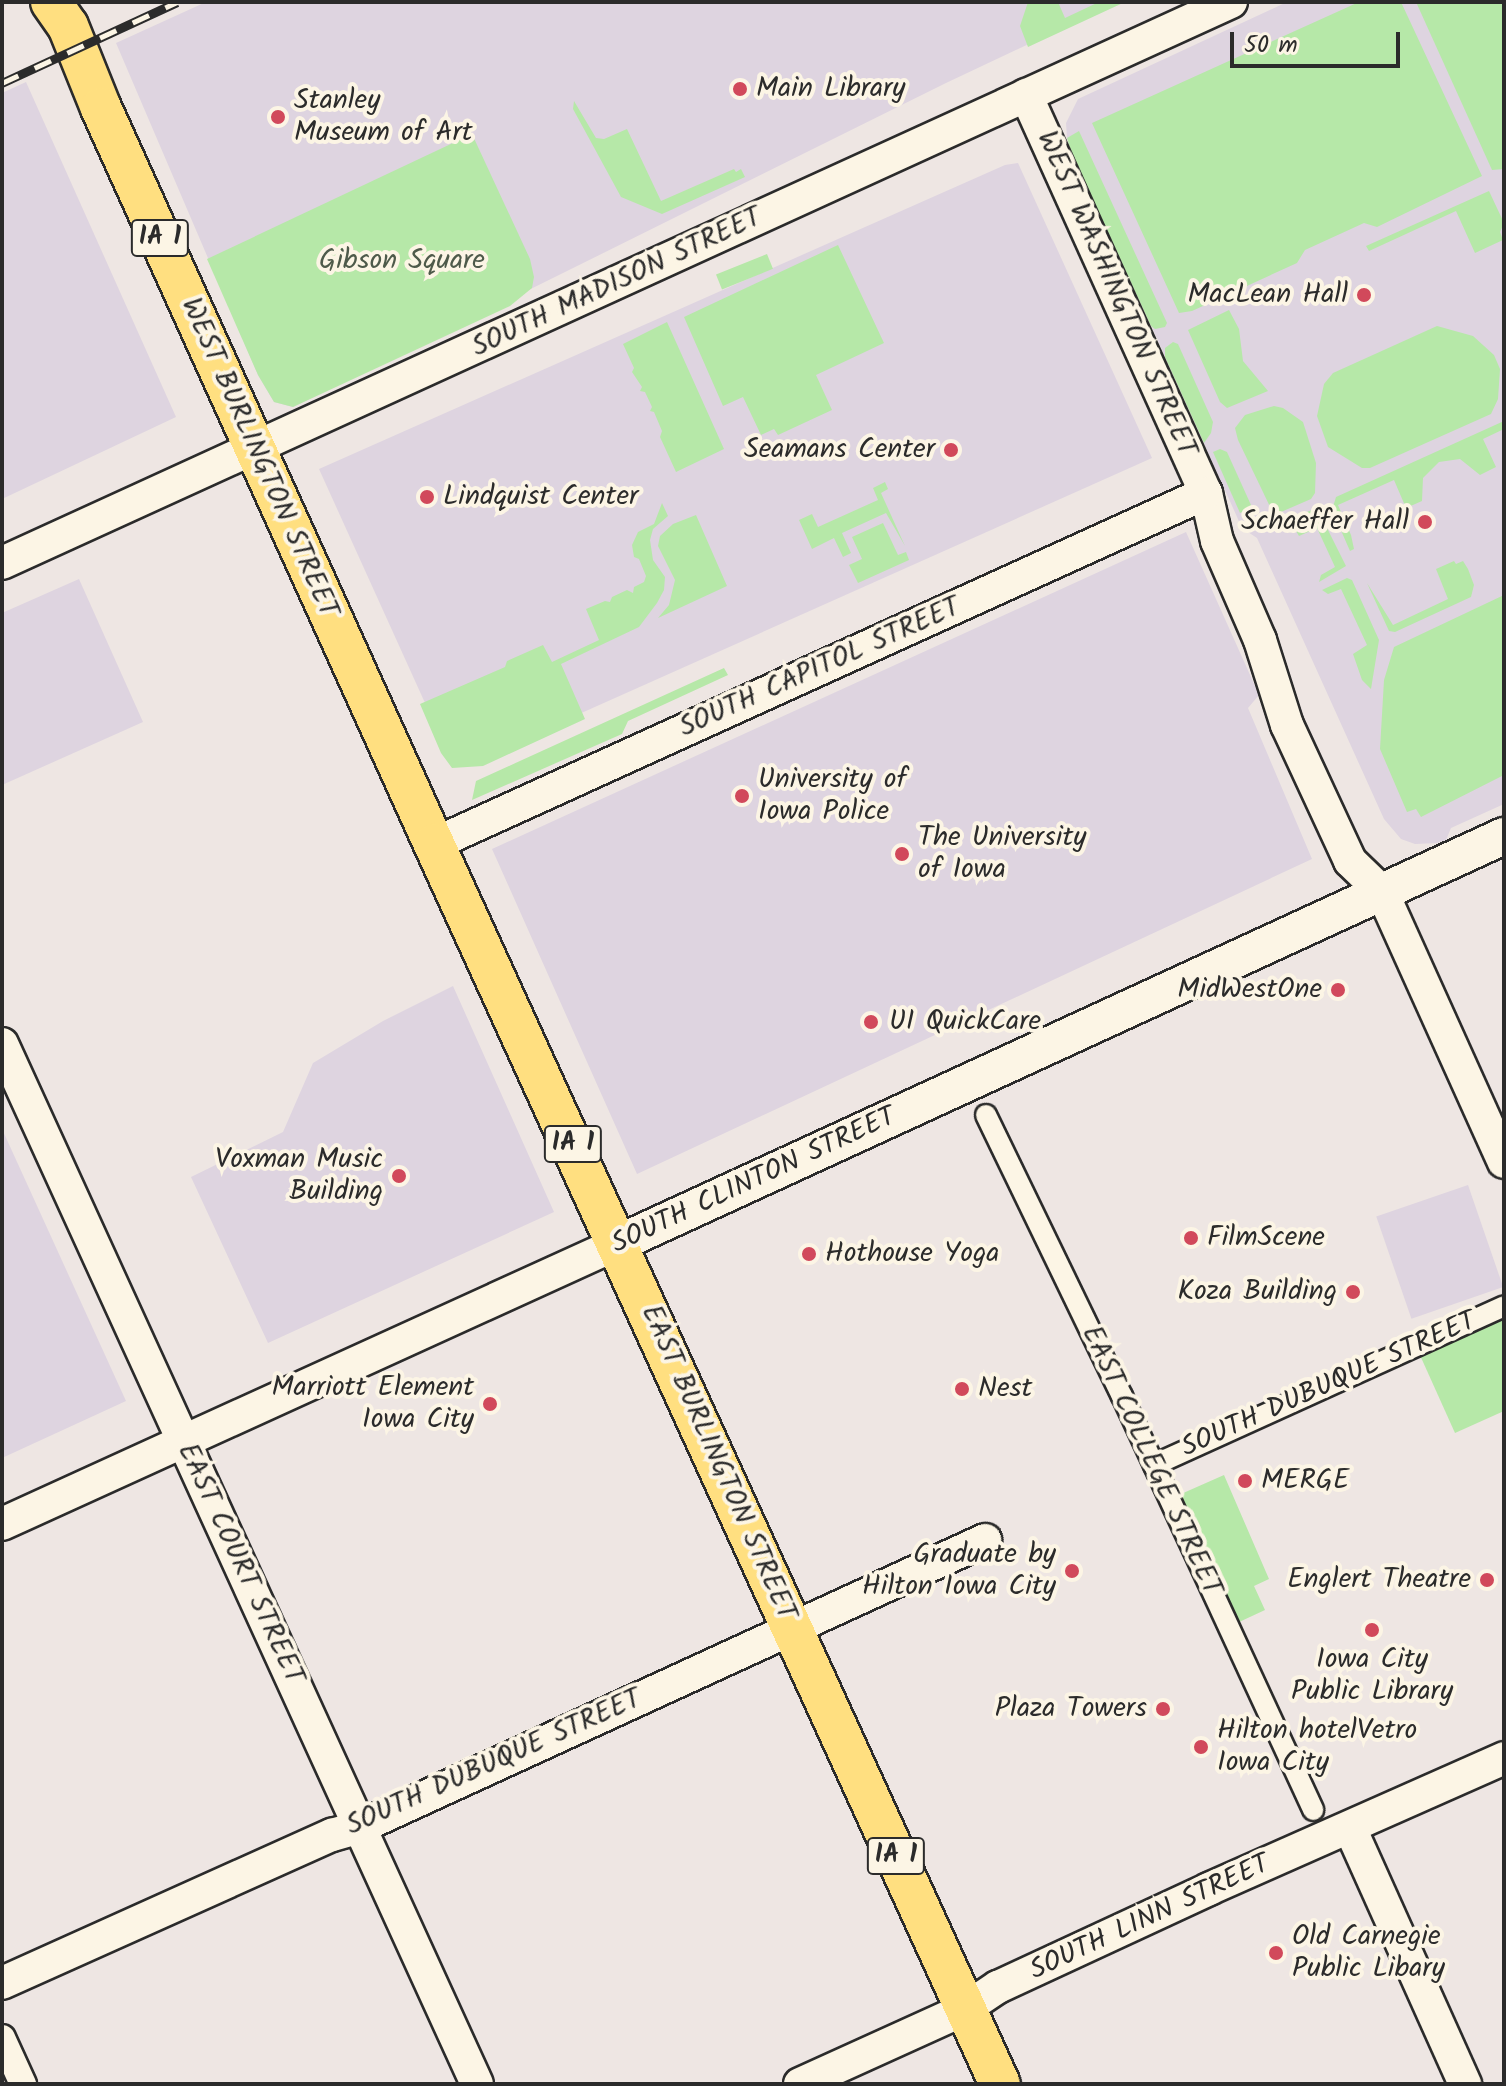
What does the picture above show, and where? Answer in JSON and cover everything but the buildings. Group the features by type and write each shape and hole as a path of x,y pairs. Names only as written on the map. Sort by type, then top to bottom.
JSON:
{"main road":[{"name":"WEST BURLINGTON STREET","path":"61,10 101,108 434,844"},
{"name":"SOUTH CLINTON STREET","path":"619,1243 1504,836"},
{"name":"EAST BURLINGTON STREET","path":"434,844 619,1243 1000,2084"}],"street":[{"name":"SOUTH MADISON STREET","path":"2,563 1231,2"},
{"name":"WEST WASHINGTON STREET","path":"1026,95 1206,493 1217,541 1260,640 1287,725 1350,861 1382,892"},
{"name":"SOUTH CAPITOL STREET","path":"434,844 1206,493"},
{"path":"1382,892 1504,1162"},
{"name":"EAST COURT STREET","path":"2,1044 477,2084"},
{"name":"EAST COLLEGE STREET","path":"986,1115 1154,1465 1313,1810"},
{"name":"SOUTH CLINTON STREET","path":"2,1524 619,1243"},
{"name":"SOUTH DUBUQUE STREET","path":"1154,1465 1504,1306"},
{"name":"SOUTH DUBUQUE STREET","path":"2,1983 332,1835 360,1827 985,1540"},
{"name":"SOUTH LINN STREET","path":"800,2084 965,2009 998,1987 1504,1758"},
{"path":"1350,1828 1465,2084"},
{"path":"2,2038 23,2084"}],"shaded area":[{"path":"206,2 1118,2 946,83 293,407 274,402 258,375 116,43"},
{"path":"1287,2 1504,2 1504,804 1451,828 1446,840 1437,843 1415,844 1401,839 1384,819 1257,538 1242,528 1067,138 1066,123 1078,99"},
{"path":"26,82 176,417 2,499 2,93"},
{"path":"1018,163 1152,458 474,761 445,747 319,469 1005,165"},
{"name":"The University of Iowa","path":"1186,532 1259,695 1248,708 1312,859 637,1174 492,849"},
{"path":"79,579 143,722 2,785 2,613"},
{"name":"Voxman Music Building","path":"453,986 554,1212 268,1343 191,1177 283,1132 313,1063 383,1021"},
{"path":"2,1129 126,1401 2,1458"},
{"path":"1468,1185 1503,1287 1411,1319 1376,1217"}],"green space":[{"path":"1028,2 1058,2 1065,18 1099,2 1125,2 1028,47 1020,26"},
{"path":"1359,2 1401,2 1482,176 1377,227 1364,223 1305,250 1297,263 1192,311 1179,313 1092,123"},
{"path":"1416,2 1504,2 1504,169 1492,170"},
{"path":"574,101 596,138 604,139 627,129 661,201 734,169 736,172 741,169 745,177 662,214 621,197 573,109"},
{"path":"1079,131 1167,323 1165,327 1155,329 1151,326 1071,152 1067,138"},
{"name":"Gibson Square","path":"472,134 530,259 534,277 532,288 510,306 293,407 274,402 258,375 207,259"},
{"path":"1489,191 1504,223 1500,232 1503,240 1475,253 1456,211 1369,251 1366,246"},
{"path":"838,245 884,343 816,375 832,410 778,435 774,429 761,435 743,397 723,406 684,317"},
{"path":"767,254 773,269 722,289 716,275"},
{"path":"1229,310 1239,329 1243,361 1268,391 1227,408 1220,402 1188,330"},
{"path":"667,322 724,449 676,472 660,437 662,431 654,412 650,411 652,407 645,392 640,391 642,387 632,372 634,368 623,344"},
{"path":"1437,326 1473,336 1494,355 1500,369 1498,399 1491,414 1370,468 1362,468 1328,447 1317,416 1324,384 1333,373"},
{"path":"1173,342 1178,344 1213,422 1211,433 1204,443 1165,357 1165,348"},
{"path":"1274,406 1283,408 1303,422 1316,463 1315,493 1311,499 1274,515 1235,428 1245,415"},
{"path":"1504,421 1504,429 1483,439 1496,467 1480,475 1460,459 1439,462 1423,478 1422,501 1406,508 1394,480 1338,505 1351,535 1354,549 1350,551 1332,510 1336,497"},
{"path":"1220,449 1227,452 1251,505 1251,508 1240,513 1213,452"},
{"path":"885,482 888,489 881,493 905,546 886,513 842,533 851,553 843,557 834,538 812,549 799,520 812,514 818,527 878,500 873,488"},
{"path":"662,503 668,516 653,529 650,540 653,560 665,577 664,590 657,603 639,627 561,664 585,719 483,766 452,768 441,753 420,704 505,667 507,661 543,645 552,662 599,640 586,609 610,602 612,597 627,590 633,593 634,587 644,582 646,576 639,559 634,557 632,545 638,532 654,524"},
{"path":"1317,508 1346,566 1319,582 1321,575 1335,567 1317,528 1299,536 1289,519"},
{"path":"696,515 727,586 658,618 669,605 675,580 658,546 660,536 673,524"},
{"path":"883,523 898,555 906,552 909,560 858,583 849,565 862,559 852,537"},
{"path":"1454,561 1456,564 1463,561 1468,569 1474,585 1471,597 1395,632 1389,631 1367,583 1393,625 1448,599 1436,569"},
{"path":"1347,578 1352,580 1379,640 1371,689 1362,680 1353,654 1367,645 1341,589 1328,594 1322,590"},
{"path":"1504,595 1504,775 1421,817 1416,809 1407,812 1380,749 1384,680 1394,647"},
{"path":"724,668 728,675 628,721 622,734 472,800 476,781"},
{"path":"1504,1314 1504,1411 1455,1433 1419,1353"},
{"path":"1224,1475 1269,1579 1254,1586 1265,1610 1237,1623 1181,1494"}],"railway":[{"path":"2,83 177,2"}],"place":[{"name":"Main Library","path":"740,89"},
{"name":"Stanley Museum of Art","path":"278,117"},
{"name":"MacLean Hall","path":"1364,295"},
{"name":"Seamans Center","path":"951,450"},
{"name":"Lindquist Center","path":"427,497"},
{"name":"Schaeffer Hall","path":"1425,522"},
{"name":"University of Iowa Police","path":"742,796"},
{"name":"The University of Iowa","path":"902,854"},
{"name":"MidWestOne","path":"1338,990"},
{"name":"UI QuickCare","path":"871,1022"},
{"name":"Voxman Music Building","path":"399,1176"},
{"name":"FilmScene","path":"1191,1238"},
{"name":"Hothouse Yoga","path":"809,1254"},
{"name":"Koza Building","path":"1353,1292"},
{"name":"Nest","path":"962,1389"},
{"name":"Marriott Element Iowa City","path":"490,1404"},
{"name":"MERGE","path":"1245,1481"},
{"name":"Graduate by Hilton Iowa City","path":"1072,1571"},
{"name":"Englert Theatre","path":"1487,1580"},
{"name":"Iowa City Public Library","path":"1372,1630"},
{"name":"Plaza Towers","path":"1163,1709"},
{"name":"Hilton hotelVetro Iowa City","path":"1201,1747"},
{"name":"Old Carnegie Public Libary","path":"1276,1953"}]}
